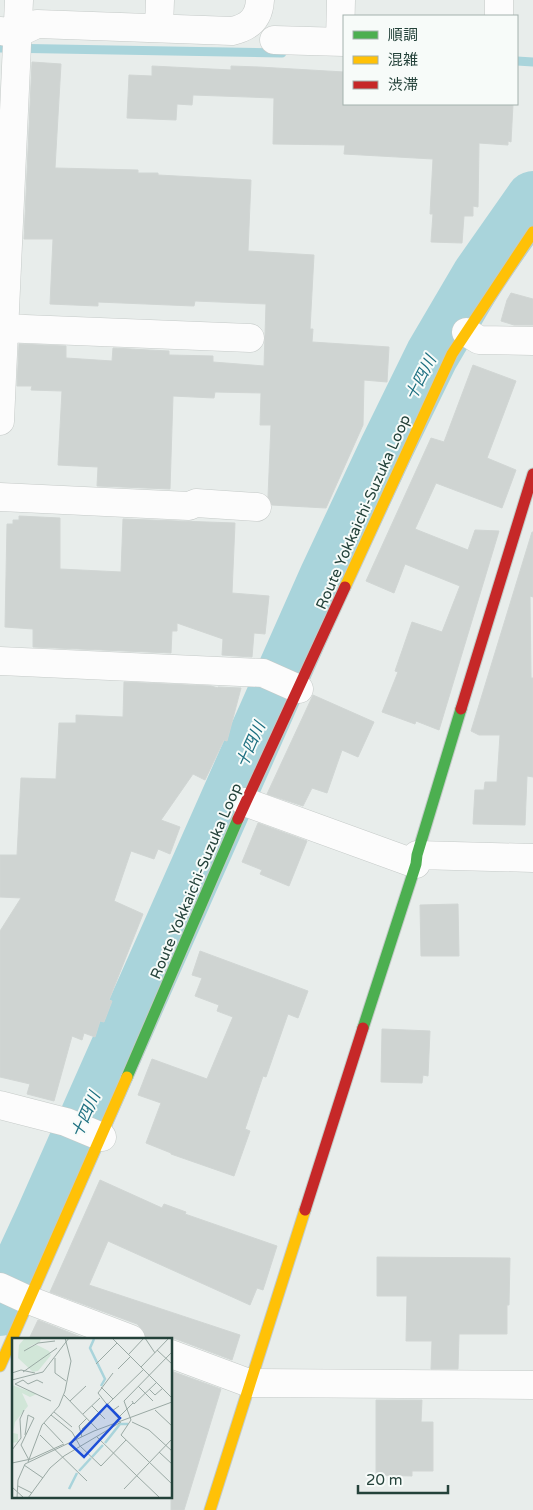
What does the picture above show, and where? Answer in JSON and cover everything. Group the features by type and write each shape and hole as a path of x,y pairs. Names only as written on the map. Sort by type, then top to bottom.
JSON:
{"main road":[{"name":"Route Yokkaichi-Suzuka Loop","path":"0,1366 245,802 296,688 452,354 533,232"},
{"path":"210,1510 417,859 533,474"}],"street":[{"path":"0,421 5,158 12,41 19,0"},
{"path":"159,28 160,0"},
{"path":"12,41 37,24 232,31 242,29 258,15 260,0"},
{"path":"274,40 342,42 341,0"},
{"path":"499,0 499,15"},
{"path":"2,329 250,338"},
{"path":"466,332 478,340 533,341"},
{"path":"0,497 189,506 196,503 257,507"},
{"path":"0,661 263,673 296,688"},
{"path":"245,802 417,859 533,858"},
{"path":"0,1105 66,1122 99,1135"},
{"path":"0,1287 28,1300 128,1338"},
{"path":"172,1354 249,1383 533,1385"}],"building":[{"path":"32,62 61,64 55,168 138,170 138,173 158,173 158,175 251,180 248,251 314,255 310,329 313,329 312,342 389,347 387,382 364,380 363,425 326,508 272,505 268,497 271,425 260,425 261,393 215,392 214,398 173,396 170,489 97,486 98,467 58,465 62,391 31,390 32,386 17,386 19,344 66,346 66,358 112,361 113,348 169,351 169,355 213,356 213,362 264,366 266,304 195,301 194,306 98,302 98,306 50,304 53,239 24,239"},
{"path":"152,66 231,70 231,66 343,72 343,105 513,105 511,142 508,141 508,145 479,143 478,207 473,206 473,216 464,216 462,243 431,242 433,214 430,214 433,159 344,154 345,145 273,144 274,98 193,95 192,105 177,104 176,120 127,118 129,75 152,76"},
{"path":"511,293 533,299 533,325 514,325 501,321"},
{"path":"473,365 516,381 487,458 516,470 502,508 436,483 415,529 468,550 475,530 499,531 439,730 416,721 415,724 382,712 398,672 395,671 412,622 442,632 460,586 405,564 394,593 366,581 431,438 444,442"},
{"path":"19,516 60,518 60,569 121,572 123,519 235,523 232,593 269,596 265,634 254,633 252,657 222,655 223,639 177,623 177,631 172,631 171,653 33,647 33,629 5,627 7,524 13,524 13,520 19,520"},
{"path":"532,532 533,597 530,596 531,678 533,678 533,777 527,776 525,825 473,824 475,790 484,790 485,782 497,782 500,735 479,735 471,731"},
{"path":"124,682 241,688 227,741 224,740 205,780 193,774 161,820 180,827 170,854 158,849 154,859 131,851 114,901 143,914 109,1000 112,1001 104,1022 100,1021 95,1037 84,1033 82,1040 72,1036 54,1101 27,1094 30,1084 0,1077 0,931 21,898 0,897 0,855 17,855 21,778 56,779 59,723 76,723 76,715 123,717"},
{"path":"313,695 374,722 358,757 342,750 327,793 312,788 303,806 267,794"},
{"path":"258,823 307,841 289,886 260,874 262,870 242,862"},
{"path":"458,904 459,956 421,956 420,905"},
{"path":"200,951 308,991 298,1018 288,1014 266,1077 263,1076 245,1129 250,1131 234,1176 171,1154 146,1143 161,1103 138,1095 152,1059 207,1079 233,1017 217,1011 219,1005 195,996 202,978 192,975"},
{"path":"382,1029 430,1031 428,1076 423,1075 422,1083 381,1082"},
{"path":"100,1180 162,1208 164,1204 186,1212 185,1214 277,1246 263,1290 257,1288 250,1305 108,1241 89,1285 240,1335 232,1360 176,1339 146,1338 143,1330 137,1324 50,1292"},
{"path":"377,1257 510,1258 507,1334 459,1334 458,1369 431,1369 432,1341 406,1341 407,1296 377,1296"},
{"path":"38,1320 83,1338 29,1338"},
{"path":"172,1371 221,1389 184,1510 171,1510"},
{"path":"376,1400 422,1400 421,1422 433,1422 433,1471 412,1471 412,1476 376,1475"}],"waterway":[{"path":"0,48 282,53"},
{"path":"518,61 533,62"},
{"name":"十四川","path":"0,1309 326,577 386,449 432,355 479,275 533,198"}],"traffic: fast":[{"path":"363,1028 416,864 417,855 461,709"},
{"path":"127,1077 238,819"}],"traffic: slow":[{"path":"345,587 452,354 533,232"},
{"path":"12,1338 127,1077"},
{"path":"210,1510 305,1210"},
{"path":"0,1366 12,1339"}],"traffic: jam":[{"path":"461,709 533,474"},
{"path":"238,819 345,587"},
{"path":"305,1210 363,1028"}]}
